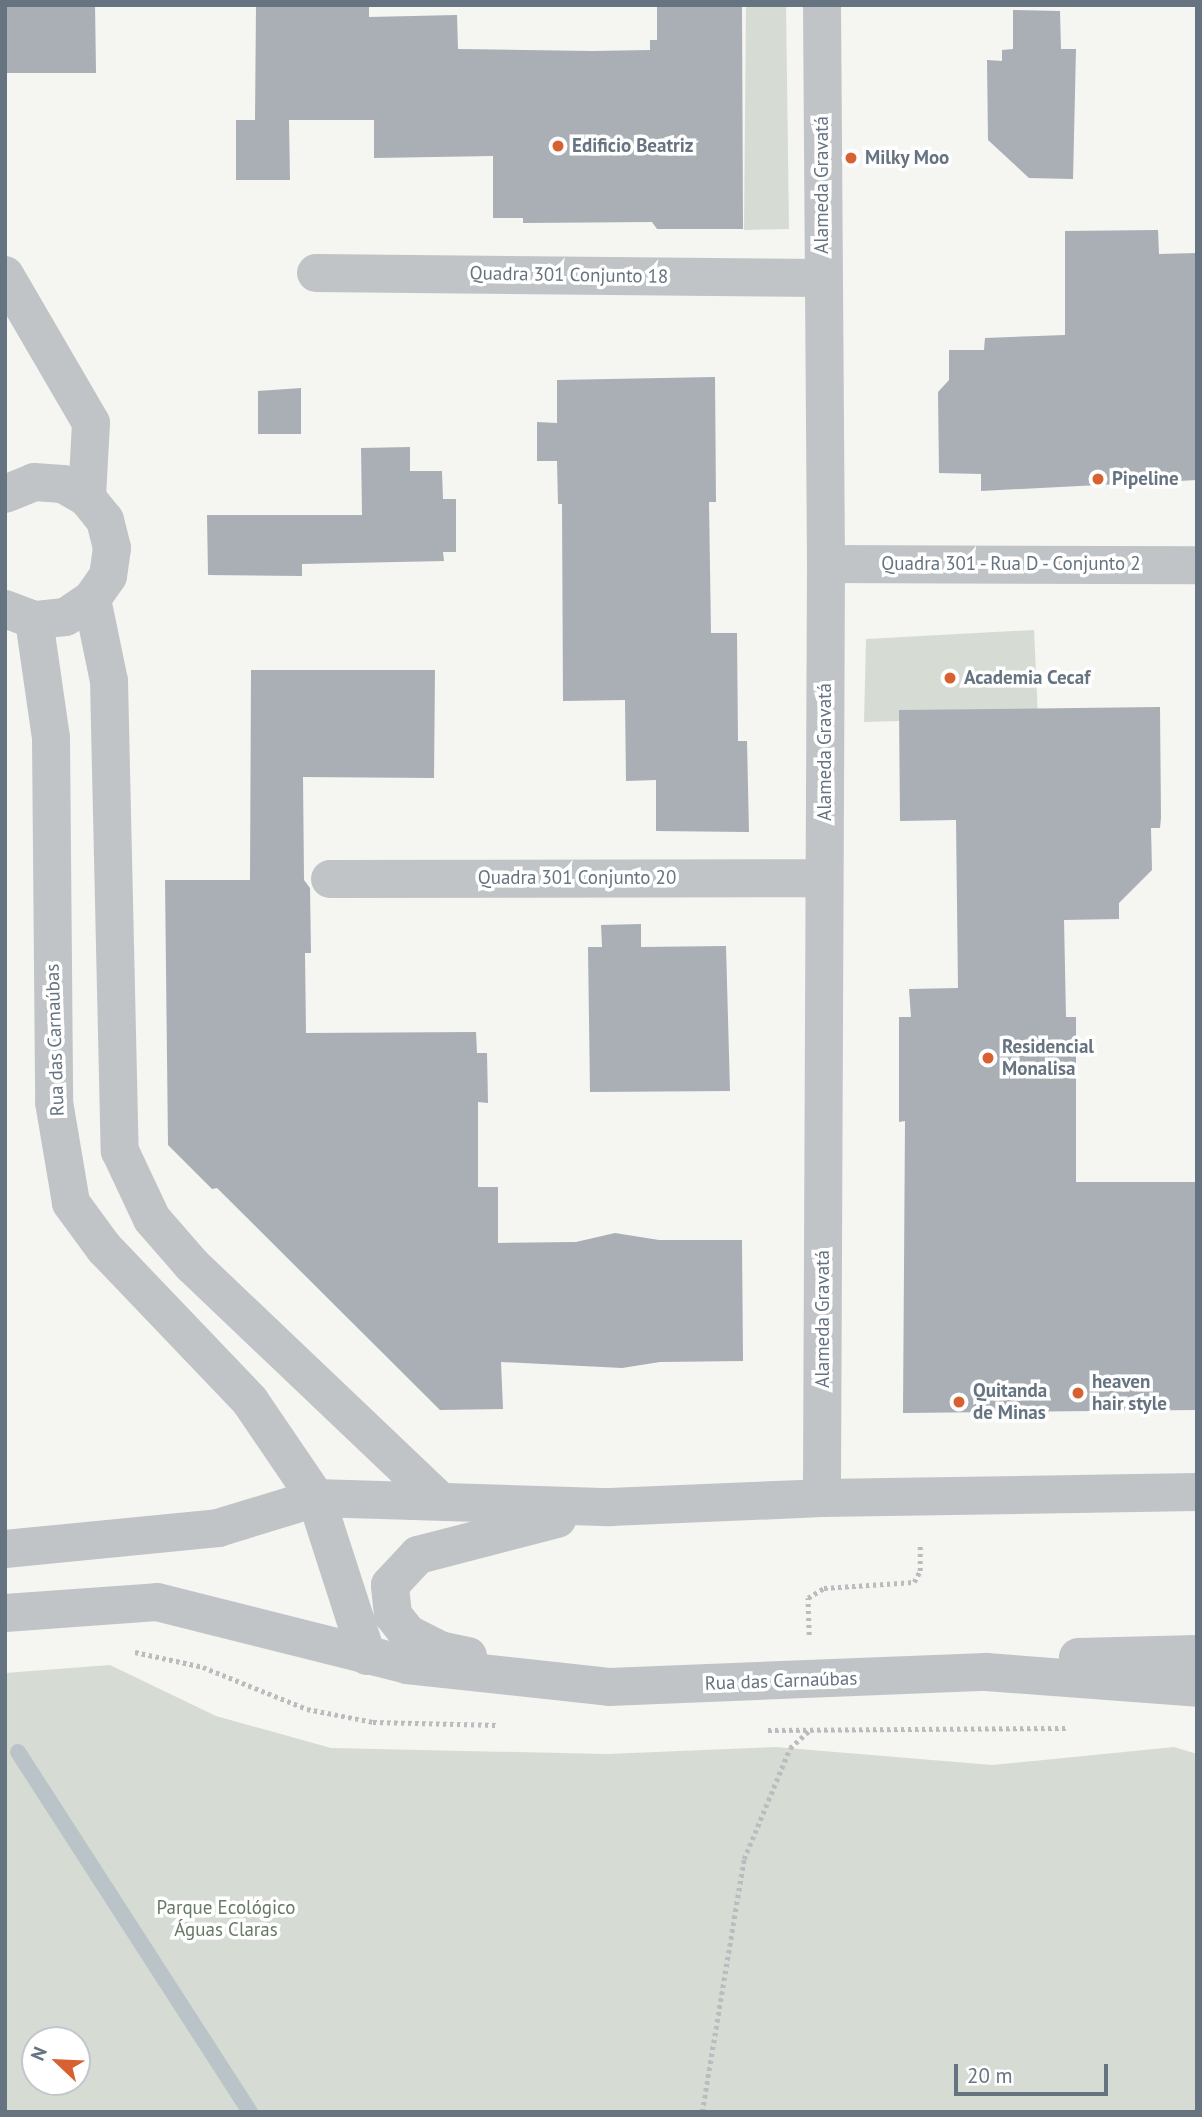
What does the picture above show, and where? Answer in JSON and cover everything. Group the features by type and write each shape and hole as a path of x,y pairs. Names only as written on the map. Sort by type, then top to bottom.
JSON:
{"street":[{"name":"Alameda Gravatá","path":"822,5 826,564 822,1498"},
{"name":"Quadra 301 Conjunto 18","path":"316,273 822,278"},
{"path":"5,275 91,423 87,498"},
{"path":"5,494 34,482 63,484 87,498 105,520 111,548 108,576 92,599 65,617 20,614"},
{"name":"Quadra 301 - Rua D - Conjunto 2","path":"826,564 1197,565"},
{"path":"92,599 109,681 120,1152 152,1219 192,1265 440,1501"},
{"name":"Rua das Carnaúbas","path":"20,614 51,738 54,1102 71,1203 104,1248 250,1401 316,1498 367,1656"},
{"name":"Quadra 301 Conjunto 20","path":"330,879 824,878"},
{"path":"1108,1492 1197,1521"},
{"path":"5,1549 218,1528 316,1498 610,1507 822,1498 1197,1492"},
{"path":"609,1687 440,1650 408,1634 393,1615 390,1585 418,1555 447,1544 610,1507"},
{"name":"Rua das Carnaúbas","path":"5,1613 157,1602 407,1665 609,1687 986,1672 1197,1688"},
{"path":"986,1672 1070,1657 1197,1654"}],"path":[{"path":"809,1681 808,1598 824,1588 914,1582 920,1571 921,1496"},
{"path":"702,2112 744,1859 790,1748 809,1731"}],"green space":[{"path":"746,5 786,5 789,229 744,230"},
{"name":"Academia Cecaf","path":"1034,630 1038,717 864,722 866,639"},
{"name":"Parque Ecológico Águas Claras","path":"110,1665 216,1716 331,1748 607,1754 775,1747 992,1765 1174,1747 1197,1754 1197,2112 5,2112 5,1673"}],"building":[{"path":"5,5 95,5 96,73 5,73"},
{"path":"256,5 369,5 369,17 457,15 458,49 592,51 650,50 650,40 657,40 657,5 742,5 743,229 657,229 652,222 523,223 523,218 493,218 493,156 374,158 374,120 289,120 290,180 236,180 236,120 255,120"},
{"path":"1013,10 1060,11 1061,49 1076,49 1073,179 1029,178 988,140 987,60 1002,61 1002,50 1013,49"},
{"path":"1158,230 1159,254 1197,253 1197,480 981,491 981,474 939,473 938,392 949,380 949,350 984,350 985,338 1065,335 1065,231"},
{"path":"715,377 716,502 709,502 711,633 737,633 738,741 747,741 749,832 656,831 656,780 626,781 625,700 563,701 562,504 558,504 557,461 537,461 537,422 557,423 557,380"},
{"path":"301,388 301,434 258,434 258,391"},
{"path":"410,447 410,471 442,471 443,499 456,499 456,552 443,552 444,561 302,564 302,576 208,575 207,515 362,515 361,448"},
{"path":"251,670 435,670 434,778 303,777 304,880 310,888 311,953 305,953 306,1033 476,1032 477,1053 487,1053 488,1103 478,1102 478,1187 498,1187 498,1243 576,1242 615,1233 659,1240 742,1240 743,1361 660,1362 622,1368 501,1362 503,1409 440,1410 217,1188 212,1189 168,1145 165,880 250,880"},
{"path":"1160,707 1161,818 1160,828 1151,828 1152,870 1119,903 1119,919 1064,920 1066,1017 1076,1017 1076,1182 1197,1182 1197,1410 903,1413 905,1121 899,1122 899,1017 911,1017 909,989 958,988 956,820 900,821 899,710"},
{"path":"641,924 641,947 726,946 730,1091 590,1092 588,947 602,947 601,925"}],"waterway":[{"path":"18,1752 250,2112"}],"place":[{"name":"Edificio Beatriz","path":"558,146"},
{"name":"Milky Moo","path":"851,158"},
{"name":"Pipeline","path":"1098,479"},
{"name":"Academia Cecaf","path":"950,678"},
{"name":"Residencial Monalisa","path":"988,1058"},
{"name":"heaven hair style","path":"1078,1393"},
{"name":"Quitanda de Minas","path":"959,1402"}]}
